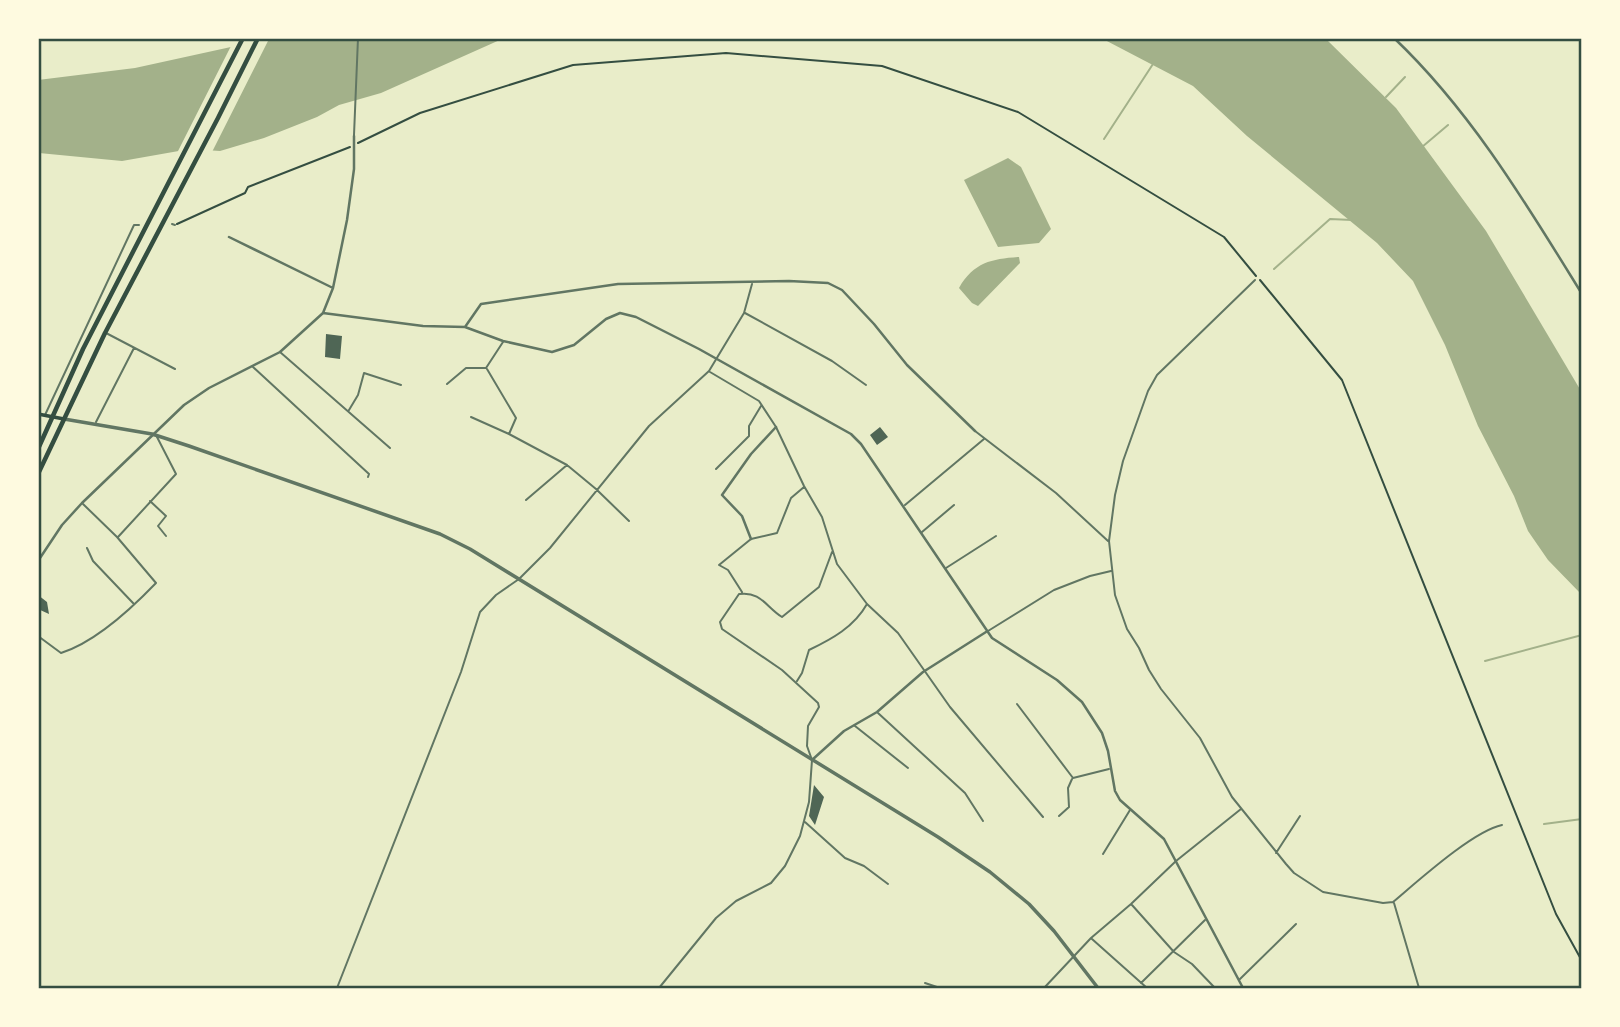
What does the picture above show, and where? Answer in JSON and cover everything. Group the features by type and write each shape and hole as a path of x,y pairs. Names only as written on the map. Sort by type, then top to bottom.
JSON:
{"main road":[{"path":"38,449 108,299 243,38"},
{"path":"38,474 105,333 258,38"},
{"path":"38,414 64,419"}],"street":[{"path":"1394,38 1446,93 1529,208 1581,294"},
{"path":"38,561 62,525 82,503 184,405 209,388 280,352 323,313 332,288 347,220 354,169 354,136"},
{"path":"229,237 332,288"},
{"path":"465,327 481,304 618,284 815,281 835,285 874,324 907,365 975,431"},
{"path":"323,313 423,326 465,327 503,341 552,352 566,349 582,340 606,319 620,313 655,326 851,434 861,444 987,632 1000,645 1058,680 1082,702 1102,733 1115,791 1131,809 1159,832 1243,989"},
{"path":"64,419 154,435 440,534 470,549 937,837 1003,881 1043,919 1098,989"},
{"path":"751,539 742,516 722,495 751,454 776,427"},
{"path":"811,760 827,744 877,712 923,672 987,632"}],"lane":[{"path":"354,136 358,38"},
{"path":"45,415 134,225 139,225"},
{"path":"1255,280 1157,375 1151,385 1123,461 1115,495 1109,541 1111,571 1119,609 1149,670 1200,738 1241,809 1294,873 1323,892 1382,903 1393,902 1468,842 1489,828 1502,825"},
{"path":"337,989 461,672 480,612 550,548 649,426 709,371 744,313 752,282"},
{"path":"744,313 832,361 866,385"},
{"path":"105,333 174,369"},
{"path":"486,368 503,341"},
{"path":"95,423 134,348"},
{"path":"280,352 390,448"},
{"path":"253,367 369,474 369,477"},
{"path":"447,384 466,368 486,368"},
{"path":"486,368 516,418 509,434"},
{"path":"709,371 762,405 822,517 837,564 867,604 898,633 923,672 999,768 1043,817"},
{"path":"348,411 358,396 364,373 401,385"},
{"path":"716,469 749,436 748,426 762,405"},
{"path":"471,416 567,465 629,521"},
{"path":"975,431 1056,493 1109,541"},
{"path":"117,537 176,474 154,435"},
{"path":"903,506 985,439"},
{"path":"526,500 567,465"},
{"path":"743,593 728,570 719,565 751,539 777,533 791,498 804,486"},
{"path":"150,501 166,516 158,526 166,536"},
{"path":"38,636 61,653 74,649 135,604 156,583 117,537 82,503"},
{"path":"921,533 954,505"},
{"path":"946,569 996,536"},
{"path":"87,548 93,561 135,604"},
{"path":"659,989 702,933 727,907 771,883 800,836 809,803 811,760 807,746 808,726 819,707 818,703 796,682 722,629 720,622 739,594 743,593 754,594 763,599 782,617 819,587 832,552"},
{"path":"987,632 1054,590 1111,571"},
{"path":"796,682 802,673 808,650 849,626 867,604"},
{"path":"1017,704 1073,778"},
{"path":"877,712 965,793 983,821"},
{"path":"855,726 908,768"},
{"path":"1059,816 1069,807 1068,788 1073,778 1110,769"},
{"path":"1103,854 1131,809"},
{"path":"1044,989 1091,938 1176,861 1241,809"},
{"path":"1275,853 1300,816"},
{"path":"805,821 845,858 864,866 888,884"},
{"path":"1393,902 1419,989"},
{"path":"1131,904 1174,952 1192,964 1214,989"},
{"path":"1141,984 1206,918"},
{"path":"1239,980 1296,924"},
{"path":"1091,938 1147,989"},
{"path":"925,983 940,989"}],"path":[{"path":"174,225 245,193 248,187 354,145 420,113 573,65 726,53 882,66 1018,112 1224,237 1342,380 1556,915 1581,961"}],"shaded area":[{"path":"268,39 502,39 381,93 339,105 317,117 264,138 220,151 190,149 122,161 39,153 38,80 135,68"},
{"path":"1103,39 1326,39 1396,108 1486,231 1581,391 1581,594 1548,560 1528,531 1514,496 1478,426 1445,345 1413,281 1377,243 1247,136 1193,86"},
{"path":"1008,158 1021,167 1051,229 1039,243 998,247 964,180"},
{"path":"1019,257 1020,263 978,306 959,288 977,267 1000,259"}],"pier":[{"path":"255,38 269,39 211,154 190,152 176,155 232,44"}],"building":[{"path":"326,334 342,336 340,359 325,357"},
{"path":"880,427 888,437 877,445 870,435"},
{"path":"38,595 47,602 49,614 38,609"},
{"path":"814,785 824,797 815,825 809,816"}],"waterway":[{"path":"1104,139 1153,64"},
{"path":"1386,97 1405,77"},
{"path":"1422,147 1448,125"},
{"path":"1274,269 1330,219 1352,220"},
{"path":"1485,661 1582,635"},
{"path":"1544,824 1582,819"}]}
